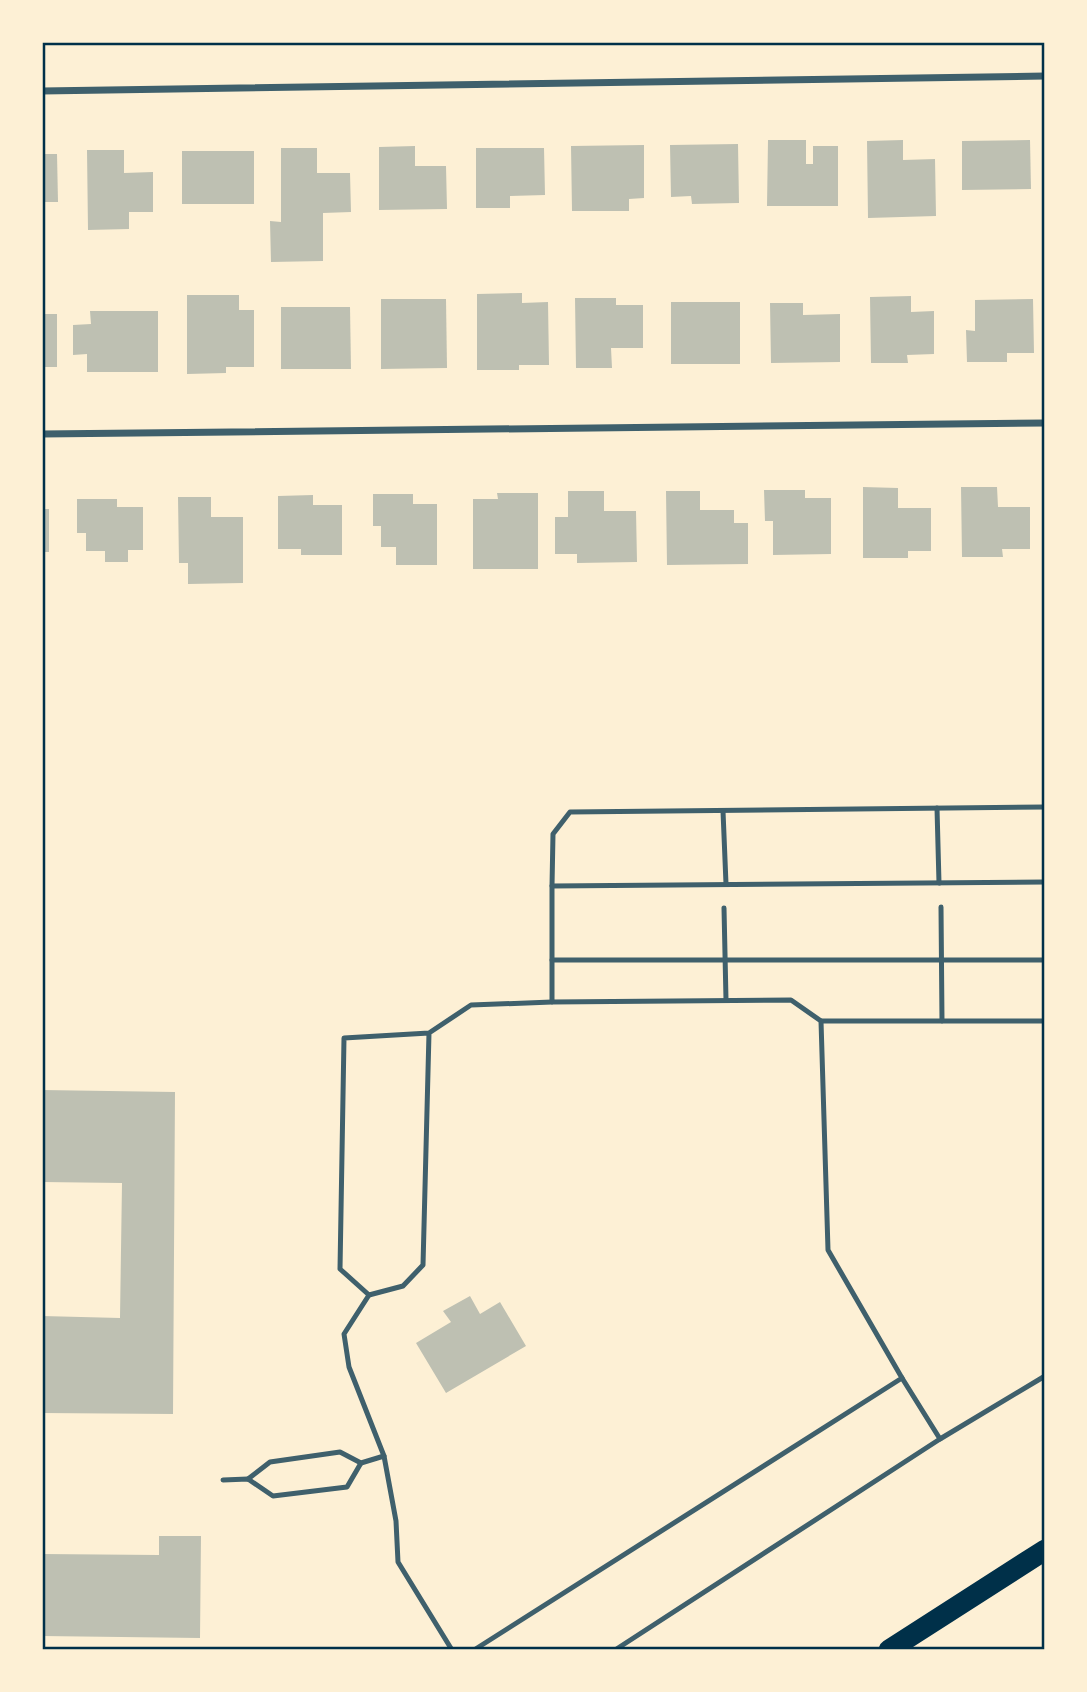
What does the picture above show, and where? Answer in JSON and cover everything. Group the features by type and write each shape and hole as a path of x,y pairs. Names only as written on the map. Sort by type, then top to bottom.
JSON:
{"highway":[{"path":"889,1650 1045,1550"}],"street":[{"path":"42,91 1045,76"},
{"path":"42,434 1045,423"}],"lane":[{"path":"552,1002 553,834 570,812 1045,807"},
{"path":"937,808 939,883"},
{"path":"723,811 726,884"},
{"path":"552,886 1045,882"},
{"path":"941,907 942,1021"},
{"path":"724,908 726,1000"},
{"path":"552,960 1045,960"},
{"path":"369,1295 340,1269 344,1038 429,1033 471,1006 552,1002 791,1000 821,1021 1045,1021"},
{"path":"821,1021 828,1250 940,1439"},
{"path":"429,1033 423,1265 403,1286 369,1295 344,1334 349,1367 384,1457 396,1521 398,1562 453,1650"},
{"path":"615,1650 940,1439 1045,1376"},
{"path":"474,1650 902,1378"},
{"path":"248,1479 270,1462 340,1452 361,1463 384,1457"},
{"path":"223,1479 248,1479 272,1496 347,1487 361,1463"}],"building":[{"path":"768,140 806,140 806,164 813,164 813,146 838,146 838,206 767,206"},
{"path":"903,140 903,160 935,159 936,216 868,218 867,141"},
{"path":"1030,140 1031,189 962,190 962,141"},
{"path":"738,144 739,203 692,204 691,196 671,197 670,145"},
{"path":"644,145 644,198 629,199 629,211 572,211 571,146"},
{"path":"415,146 415,166 446,166 447,209 379,210 379,147"},
{"path":"281,148 317,148 317,173 350,173 351,212 323,213 323,261 271,262 270,221 281,222"},
{"path":"476,148 544,148 545,195 510,196 510,208 476,208"},
{"path":"87,150 124,150 124,173 153,172 153,212 129,212 129,229 88,230"},
{"path":"182,151 254,151 254,204 182,204"},
{"path":"42,154 57,154 58,202 42,202"},
{"path":"522,293 522,303 548,302 549,365 519,365 519,370 477,370 477,294"},
{"path":"187,295 239,295 239,310 254,310 254,367 226,367 226,373 187,374"},
{"path":"911,296 911,312 934,311 934,354 907,355 908,363 871,363 870,297"},
{"path":"575,298 616,298 616,305 643,305 643,348 611,348 612,368 576,368"},
{"path":"381,299 446,299 447,368 381,369"},
{"path":"1033,299 1034,353 1007,353 1007,362 967,362 966,330 975,331 975,300"},
{"path":"671,302 740,302 740,364 671,364"},
{"path":"770,303 803,303 803,315 840,314 840,362 771,363"},
{"path":"281,307 350,307 351,369 281,369"},
{"path":"90,311 158,311 158,372 87,372 87,354 73,355 73,325 91,324"},
{"path":"42,314 57,314 57,367 42,367"},
{"path":"863,487 898,488 898,508 931,508 931,551 908,551 908,558 863,558"},
{"path":"961,487 997,487 998,507 1030,507 1030,549 1002,549 1003,557 962,557"},
{"path":"764,490 805,490 805,498 831,498 831,554 773,555 773,521 765,521"},
{"path":"568,491 604,491 604,511 636,511 637,562 577,563 577,554 555,554 555,517 568,517"},
{"path":"666,491 700,491 700,510 734,510 734,523 748,523 748,564 667,565"},
{"path":"497,493 538,493 538,569 473,569 473,499 498,499"},
{"path":"373,494 413,494 413,504 437,504 437,565 396,565 396,547 381,547 381,526 373,526"},
{"path":"313,495 313,505 342,505 342,555 301,555 301,549 278,549 278,496"},
{"path":"178,497 211,497 211,517 243,517 243,583 188,584 188,563 179,563"},
{"path":"77,499 117,499 117,507 143,507 143,550 128,550 128,562 105,562 105,551 86,551 86,533 77,533"},
{"path":"42,509 49,509 49,552 42,552"},
{"path":"42,1090 175,1092 173,1414 42,1413 42,1316 120,1318 122,1183 42,1182"},
{"path":"470,1296 480,1314 500,1302 526,1346 446,1393 416,1343 451,1322 443,1311"},
{"path":"159,1536 201,1536 200,1638 42,1636 42,1554 159,1555"}]}
